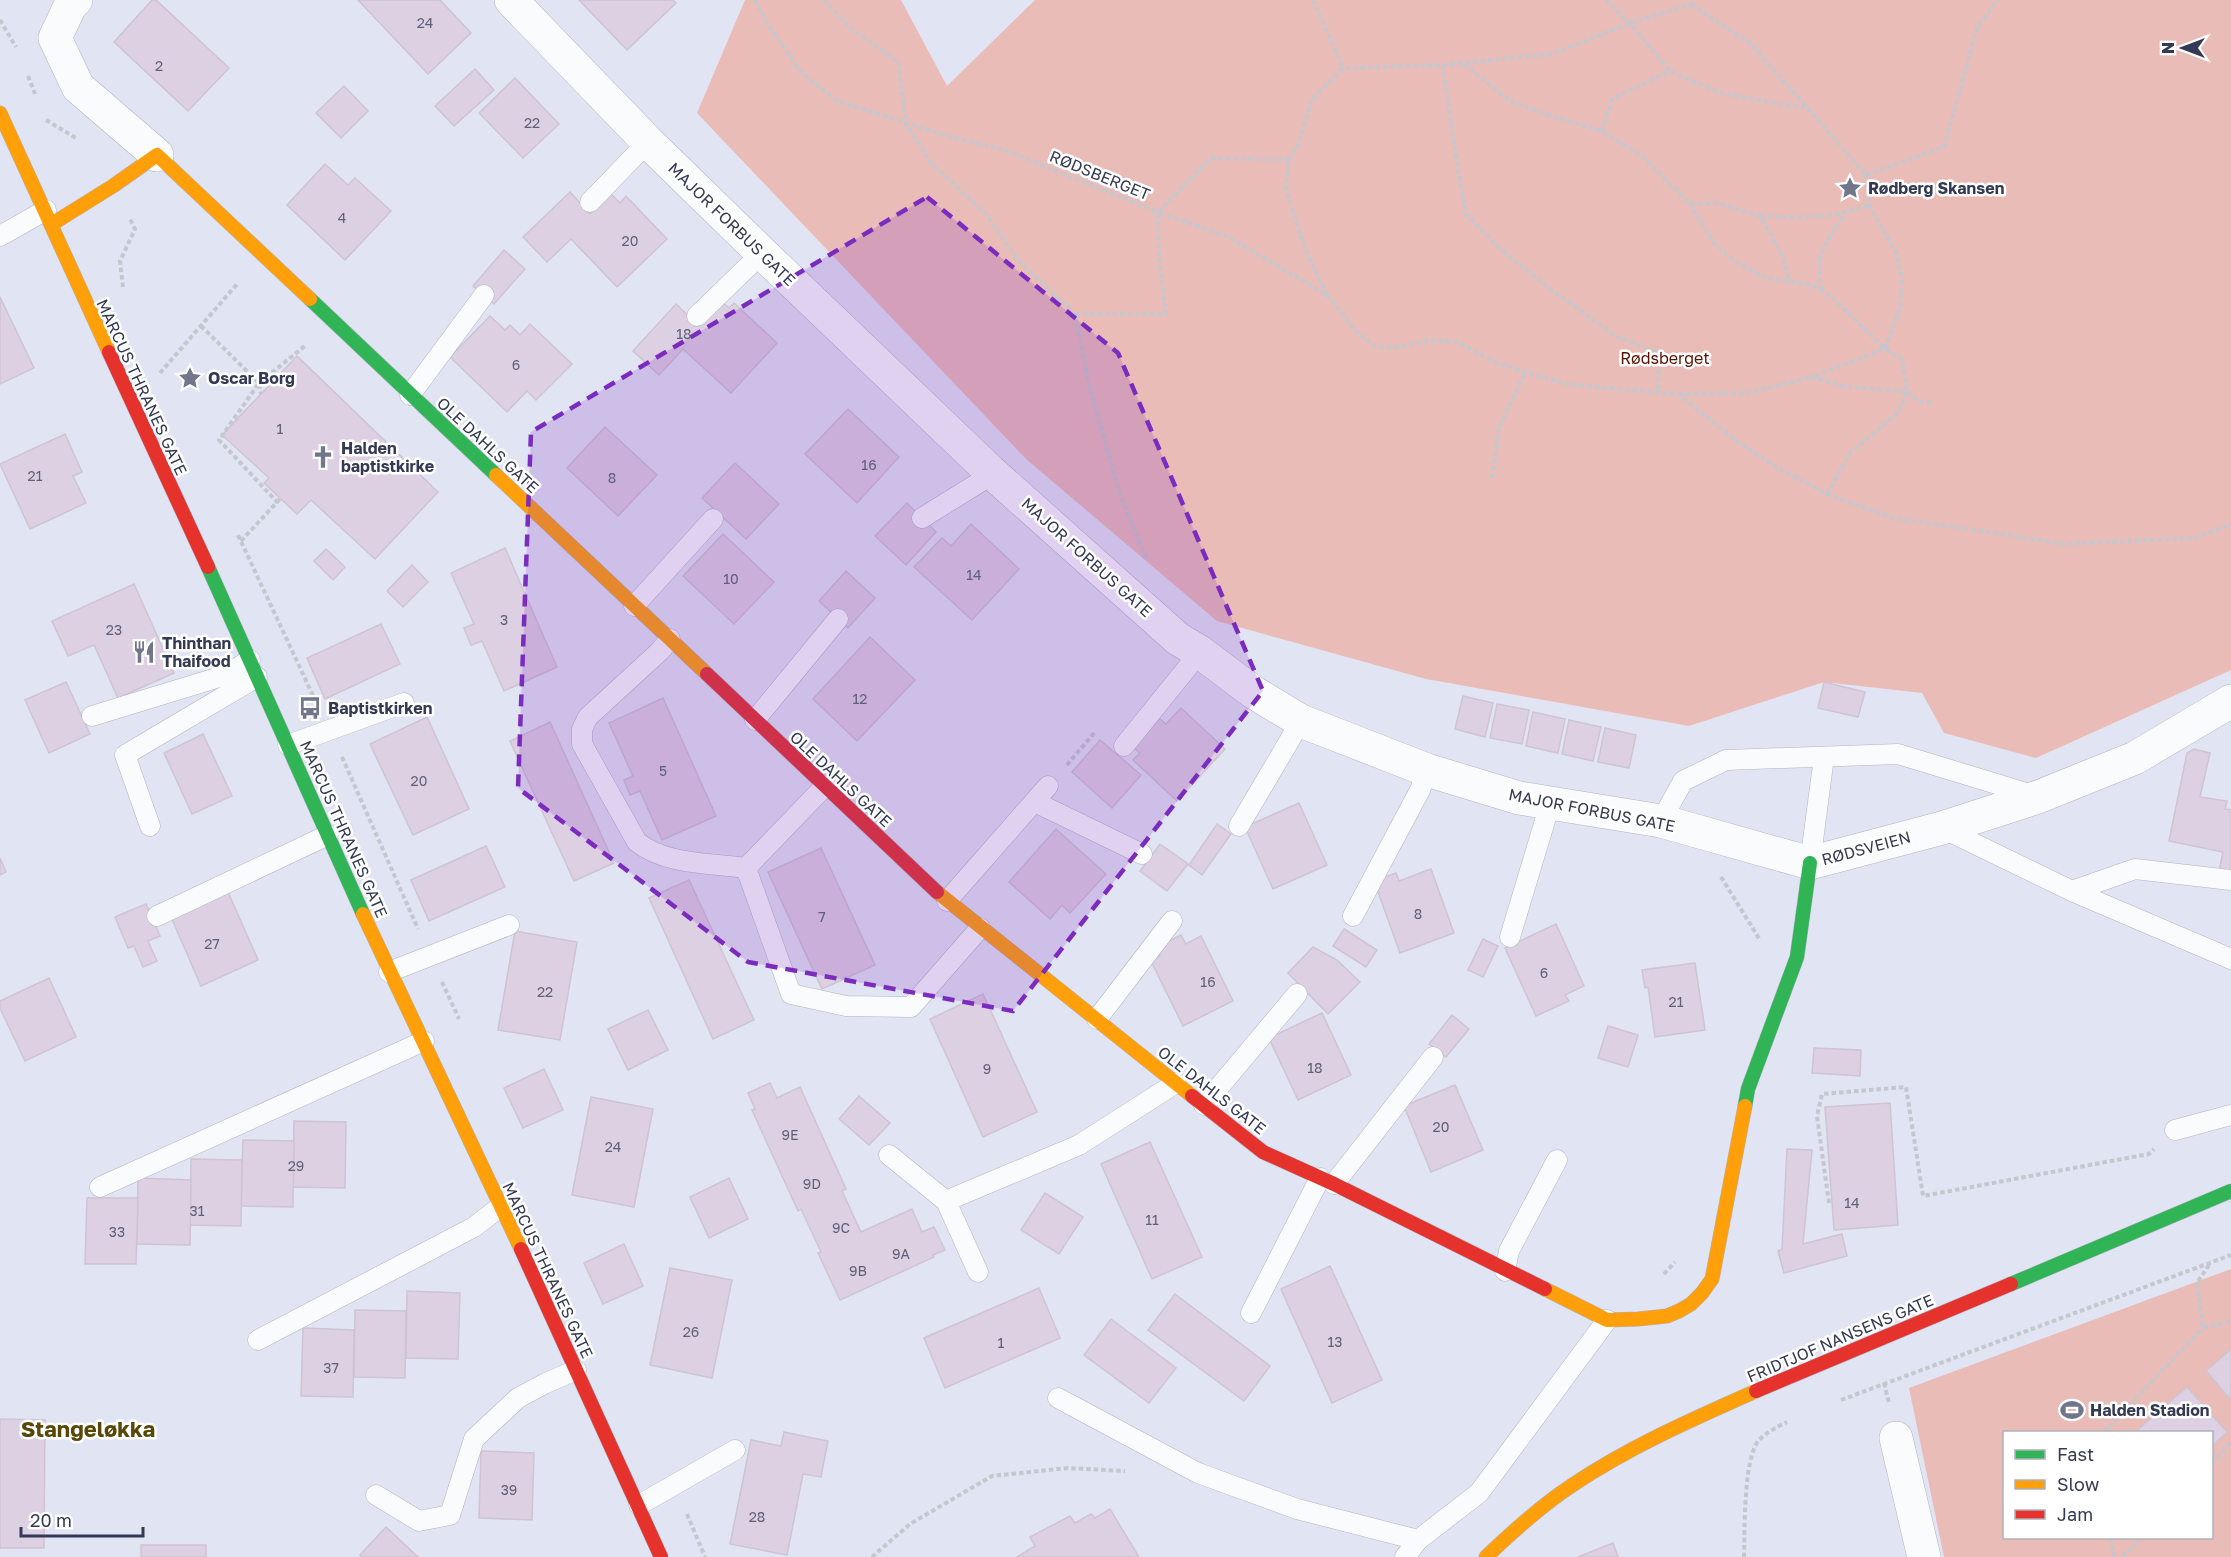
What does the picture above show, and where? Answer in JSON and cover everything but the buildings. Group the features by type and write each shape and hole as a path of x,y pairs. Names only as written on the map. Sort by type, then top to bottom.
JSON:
{"main road":[{"name":"MARCUS THRANES GATE","path":"0,114 254,669 389,972 424,1041 661,1557"},
{"path":"49,217 113,186 157,155"},
{"name":"OLE DAHLS GATE","path":"157,155 947,901 1263,1152 1327,1181 1607,1320 1648,1319 1677,1314 1703,1294"},
{"name":"RØDSVEIEN","path":"1703,1294 1712,1279 1748,1089 1797,957 1810,863"},
{"name":"FRIDTJOF NANSENS GATE","path":"1486,1557 1508,1536 1571,1486 1665,1432 1767,1386 2231,1191"}],"street":[{"path":"76,0 70,6 55,38 78,87 157,155"},
{"name":"MAJOR FORBUS GATE","path":"511,0 648,142 990,471 1178,639 1200,652 1252,692 1301,720 1426,770 1519,798 1661,821 1810,863"},
{"name":"RØDSVEIEN","path":"1810,863 1942,828 2038,797 2135,758 2231,702"},
{"path":"1896,1438 1924,1557"}],"lane":[{"path":"591,202 648,142"},
{"path":"0,236 49,217"},
{"path":"697,316 762,253"},
{"path":"410,395 484,295"},
{"path":"922,518 980,482 990,471"},
{"path":"634,606 713,519"},
{"path":"755,720 838,619"},
{"path":"670,639 588,717 582,729 582,744 637,842 649,852 663,857 746,868"},
{"path":"1124,746 1200,652"},
{"path":"92,716 226,675 254,669"},
{"path":"150,826 125,755 254,669"},
{"path":"288,745 404,704"},
{"path":"1239,826 1301,720"},
{"path":"1661,821 1683,781 1726,760 1898,754 2038,797"},
{"path":"1810,863 1824,757"},
{"path":"1353,916 1420,790 1426,770"},
{"path":"746,868 825,786"},
{"path":"947,901 1048,786"},
{"path":"1035,802 1142,854"},
{"path":"1510,937 1550,804"},
{"path":"1942,828 2072,891 2231,959"},
{"path":"157,916 328,835"},
{"path":"746,868 791,994 846,1006 911,1007 980,928"},
{"path":"2072,891 2135,869 2231,880"},
{"path":"1097,1019 1172,921"},
{"path":"389,972 509,925"},
{"path":"1204,1105 1297,994"},
{"path":"100,1187 424,1041"},
{"path":"1251,1313 1327,1181 1433,1057"},
{"path":"946,1201 1079,1145 1176,1083"},
{"path":"2175,1130 2231,1115"},
{"path":"889,1155 946,1201 978,1272"},
{"path":"1505,1271 1509,1251 1557,1160"},
{"path":"258,1340 474,1227 500,1207"},
{"path":"1405,1557 1418,1540 1479,1493 1607,1320"},
{"path":"376,1495 419,1521 450,1515 474,1439 518,1398 576,1370"},
{"path":"1058,1398 1198,1473 1297,1509 1418,1540"},
{"path":"639,1505 735,1450"}],"path":[{"name":"RØDSBERGET","path":"755,0 765,20 800,71 837,101 954,138 1002,149 1158,212 1211,159 1289,159"},
{"path":"824,0 849,27 898,62 906,124 932,164 986,214 1018,260 1075,314 1089,385 1120,494 1149,566"},
{"path":"1313,0 1343,68"},
{"path":"1606,0 1630,23 1670,72 1720,93 1806,108"},
{"path":"1866,175 1944,147 1978,25 1998,0"},
{"path":"1692,2 1751,44 1866,175 1869,205 1896,254 1902,280 1900,308 1885,349 1812,377 1747,393 1678,394 1566,384 1497,363 1457,342 1430,340 1400,347 1376,347 1356,332 1327,295 1303,244 1286,189 1289,159 1299,142 1312,99 1343,68 1443,65 1552,54 1630,23 1692,2"},
{"path":"0,20 12,37 18,52"},
{"path":"1464,63 1510,101 1602,131 1642,156 1690,204 1714,243 1733,260 1766,278 1812,285 1831,296 1885,349 1902,359 1907,392 1898,412 1850,453 1827,494"},
{"path":"1443,65 1466,214 1500,249 1557,294 1614,335 1655,352 1659,360 1658,392"},
{"path":"26,71 38,101"},
{"path":"1602,131 1612,99 1670,72"},
{"path":"42,110 46,120 80,141"},
{"path":"113,186 135,229 120,261 124,290"},
{"path":"1690,204 1716,203 1760,216 1801,218 1844,214 1869,205"},
{"path":"1075,314 1166,314 1159,255 1158,212 1228,237 1327,295"},
{"path":"1822,291 1818,271 1821,253 1844,214"},
{"path":"1760,216 1779,249 1791,283"},
{"path":"201,326 259,383 261,394"},
{"path":"240,541 279,501 219,440 259,383 313,340"},
{"path":"1491,478 1499,427 1525,373"},
{"path":"1812,377 1843,386 1907,392 1918,401 1931,404"},
{"path":"1678,394 1737,441 1771,464 1827,494 1896,519 2062,544 2196,538 2231,524"},
{"path":"1829,1203 1817,1116 1822,1094 1906,1087 1923,1196 2149,1154 2175,1130"},
{"path":"1832,1403 2231,1255"},
{"path":"2203,1328 2197,1283 2209,1265"},
{"path":"2105,1431 2203,1328 2231,1321"},
{"path":"1743,1557 1747,1486 1753,1452 1758,1441 1791,1420"},
{"path":"2213,1461 2231,1442"},
{"path":"872,1557 910,1524 992,1476 1068,1468 1127,1471"},
{"path":"2111,1539 2114,1557"},
{"path":"2123,1557 2141,1539"}],"highlighted area":[{"path":"927,197 1118,353 1263,691 1013,1011 748,962 518,788 531,432"}],"green space":[{"name":"Rødsberget","path":"745,0 901,0 947,86 1035,0 2231,0 2231,670 2036,758 1944,733 1922,693 1824,682 1689,726 1426,679 1217,621 1026,459 697,113"},
{"name":"Halden Stadion","path":"2231,1269 2231,1557 1944,1557 1909,1388"}],"traffic: fast":[{"path":"310,299 496,475"},
{"path":"208,567 363,914"},
{"path":"1745,1106 1748,1089 1797,957 1810,863"},
{"path":"2011,1284 2231,1191"}],"traffic: slow":[{"path":"0,113 109,352"},
{"path":"52,224 157,155 310,299"},
{"path":"496,475 707,674"},
{"path":"937,892 1192,1096"},
{"path":"363,914 521,1249"},
{"path":"1545,1289 1607,1320 1667,1316 1691,1304 1712,1279 1745,1106"},
{"path":"1486,1557 1538,1511 1593,1472 1662,1434 1756,1391"}],"traffic: jam":[{"path":"109,352 208,567"},
{"path":"707,674 937,892"},
{"path":"1192,1096 1263,1152 1334,1184 1545,1289"},
{"path":"521,1249 661,1557"},
{"path":"1756,1391 2011,1284"}],"place":[{"name":"Rødberg Skansen","path":"1850,188"},
{"name":"Oscar Borg","path":"190,378"},
{"name":"Halden baptistkirke","path":"323,457"},
{"name":"Thinthan Thaifood","path":"144,652"},
{"name":"Baptistkirken","path":"310,708"},
{"name":"Halden Stadion","path":"2072,1410"}],"district":[{"name":"Stangeløkka","path":"88,1429"}]}
